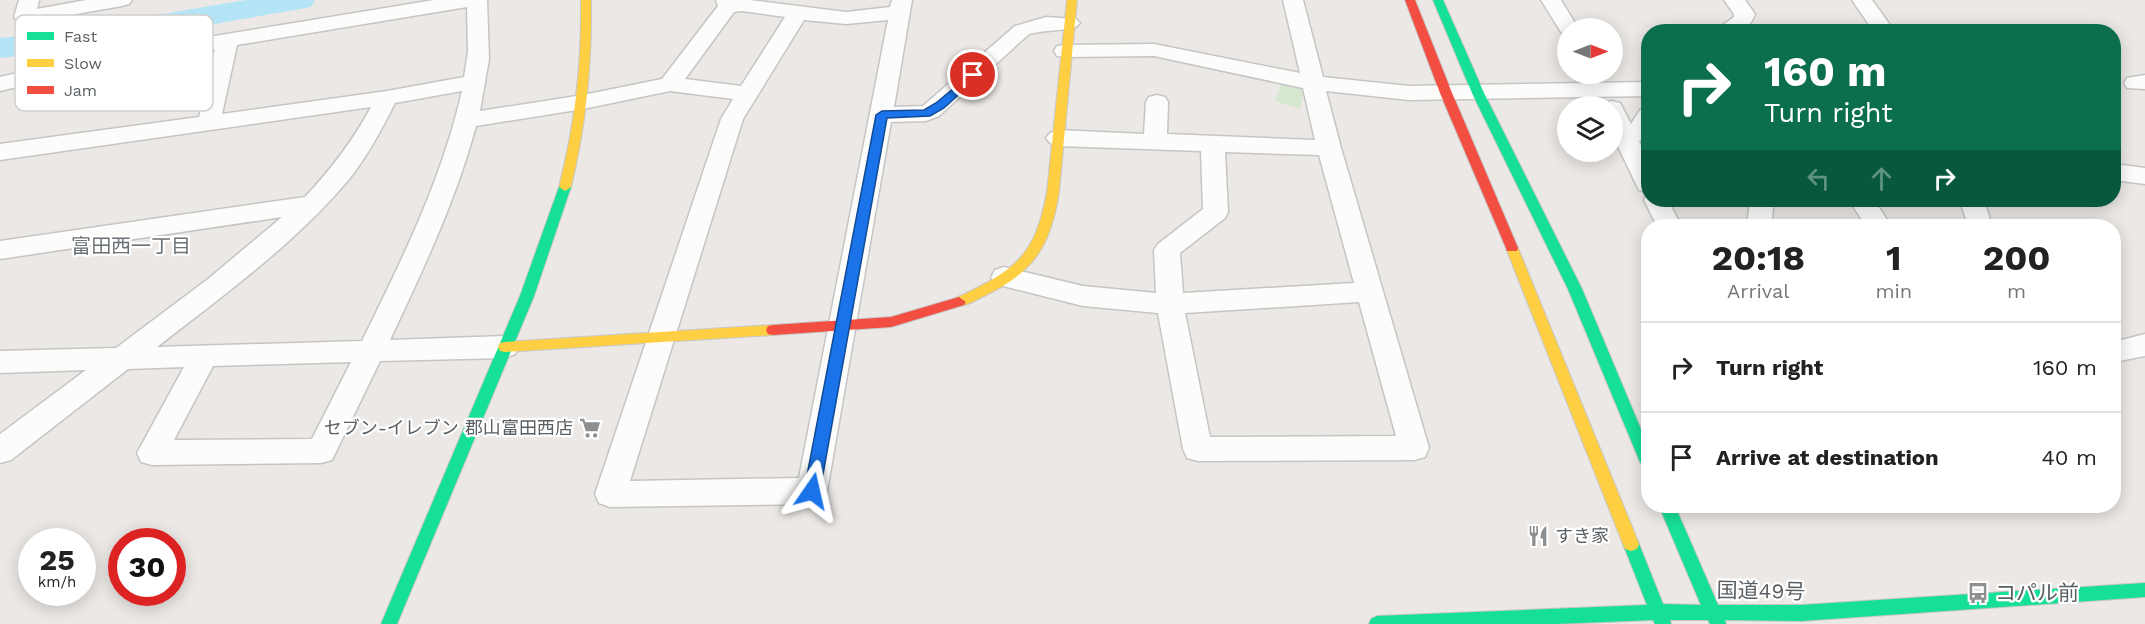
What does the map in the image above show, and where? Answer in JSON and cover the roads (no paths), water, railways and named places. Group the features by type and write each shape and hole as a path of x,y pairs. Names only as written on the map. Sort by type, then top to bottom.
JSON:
{"main road":[{"path":"389,624 505,347 563,199 584,102 589,29 586,0"},
{"path":"505,347 891,322 946,309 987,290 1019,267 1042,239 1053,209 1065,51 1072,0"},
{"path":"1410,0 1446,93 1533,296 1661,618"},
{"path":"1438,0 1478,93 1575,289 1641,445"},
{"path":"1670,513 1716,618"},
{"name":"国道49号","path":"1377,624 1716,618 2145,590"}],"street":[{"path":"25,15 29,0"},
{"path":"36,15 122,0"},
{"path":"213,42 471,0"},
{"path":"204,356 152,453 321,450 372,351 446,187 466,120 474,82 478,56 477,0"},
{"path":"1213,144 1216,212 1167,250 1170,304 1198,449 1414,448 1329,148 1293,0"},
{"path":"1551,0 1562,18"},
{"path":"1734,0 1746,14 1743,20 1736,24"},
{"path":"1863,0 1880,24"},
{"path":"670,84 727,3 846,18 901,6 812,491 610,494 732,119 798,13"},
{"path":"882,115 926,114 1022,30 1047,22 1069,23"},
{"path":"213,105 228,39"},
{"path":"1065,51 1154,50 1313,83 1385,92 1605,95 1641,90"},
{"path":"0,84 15,80"},
{"path":"0,152 387,98 474,82"},
{"path":"466,120 584,102 670,84 747,94"},
{"path":"1605,95 1641,170"},
{"path":"0,451 217,286 313,204 343,170 369,132 387,98"},
{"path":"1155,142 1157,102"},
{"path":"209,122 212,111"},
{"path":"1058,138 1329,148"},
{"path":"2121,173 2145,176"},
{"path":"0,250 313,204"},
{"path":"1004,277 1083,296 1170,304 1371,292"},
{"path":"2121,350 2145,345"},
{"path":"0,362 505,347"}],"waterway":[{"path":"212,15 300,0"},
{"path":"0,48 15,46"}],"place":[{"name":"セブン-イレブン 郡山富田西店","path":"590,428"},
{"name":"すき家","path":"1538,536"},
{"name":"コパル前","path":"1978,593"}],"district":[{"name":"富田西一丁目","path":"131,246"}]}
